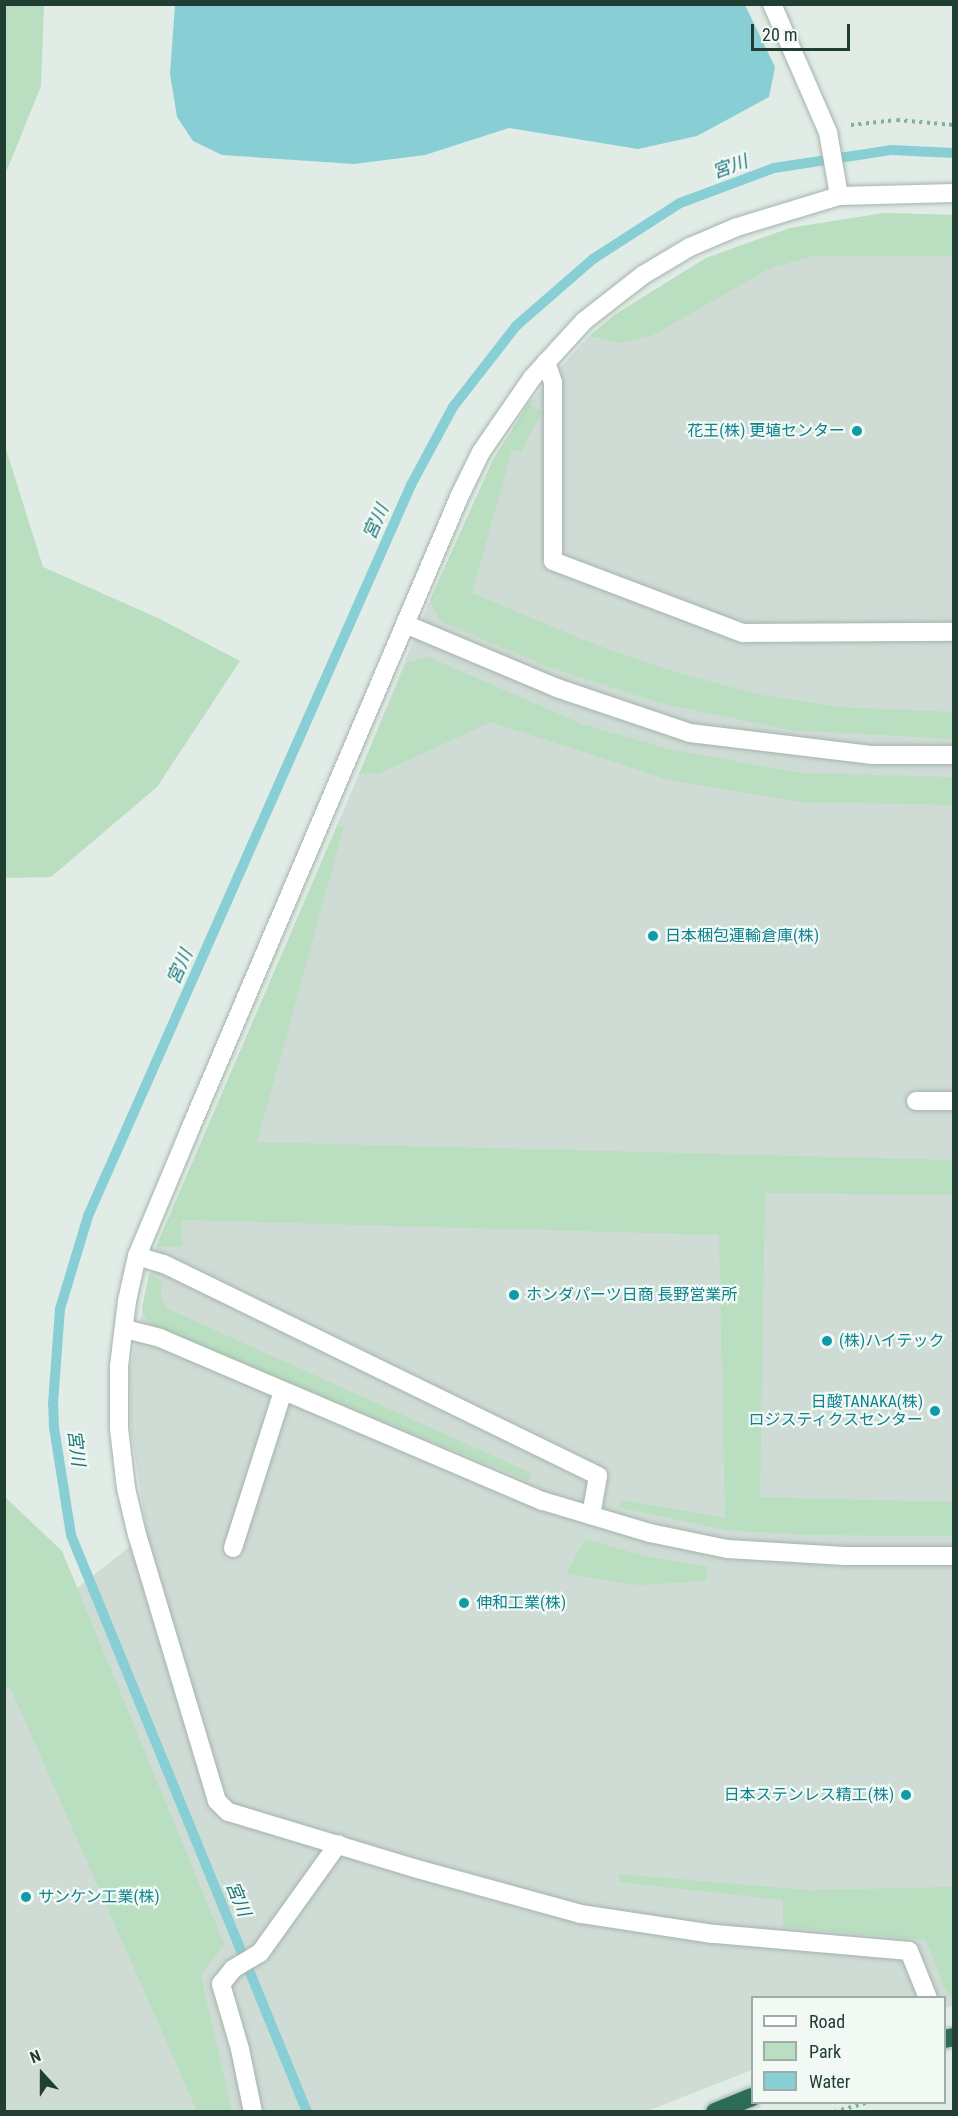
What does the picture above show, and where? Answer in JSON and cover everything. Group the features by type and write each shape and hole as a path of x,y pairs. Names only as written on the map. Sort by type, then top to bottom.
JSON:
{"highway":[{"path":"715,2112 751,2098"}],"street":[{"path":"772,4 827,130 839,196"},
{"path":"927,1996 909,1951 713,1934 581,1914 414,1868 228,1812 217,1801 137,1535 126,1488 119,1418 119,1366 137,1256 460,495 481,452 532,378 584,321 643,275 690,247 737,227 839,196 915,192 954,193"},
{"path":"546,362 553,382 553,561 743,633 954,632"},
{"path":"405,624 557,688 690,733 873,755 954,755"},
{"path":"916,1101 954,1101"},
{"path":"137,1256 165,1264 598,1476 591,1515"},
{"path":"124,1329 160,1338 543,1501 650,1533 727,1548 845,1556 954,1556"},
{"path":"233,1548 283,1391"},
{"path":"253,2112 240,2049 221,1984 233,1969 260,1953 338,1844"}],"path":[{"path":"827,130 897,120 954,125"},
{"path":"834,2112 866,2104"}],"shaded area":[{"path":"884,213 953,215 953,2006 946,2008 946,1996 751,1996 751,2070 647,2111 5,2112 5,1645 147,1533 131,1431 130,1369 156,1247 359,774 430,600 493,460 529,403 589,336 616,314 706,258 790,228"}],"green space":[{"path":"5,4 44,5 41,86 5,175"},
{"path":"884,213 953,215 953,256 812,256 769,269 653,335 621,343 589,336 616,314 706,258 790,228"},
{"path":"529,403 542,412 521,452 512,450 472,593 594,644 666,669 756,694 838,707 953,712 953,739 789,730 659,703 546,666 440,621 430,600 493,460"},
{"path":"5,446 43,567 158,618 240,661 157,787 51,877 5,878"},
{"path":"428,657 584,725 672,750 802,773 953,777 953,805 802,802 669,780 491,722 378,774 359,774 407,662"},
{"path":"337,826 344,827 257,1142 953,1160 953,1195 765,1193 760,1497 953,1502 953,1536 807,1535 724,1530 621,1508 619,1504 623,1500 725,1518 719,1235 182,1220 182,1246 156,1247"},
{"path":"149,1274 162,1281 161,1299 166,1308 531,1473 531,1477 527,1480 158,1329 148,1322 142,1308"},
{"path":"5,1497 62,1551 224,1944 201,1976 232,2111 197,2111 10,1687 5,1686"},
{"path":"585,1539 641,1555 708,1567 706,1581 638,1585 566,1574"},
{"path":"619,1874 809,1890 953,1887 953,2000 944,1987 926,1940 783,1927 783,1900 619,1882"}],"water":[{"path":"175,4 745,5 775,67 769,97 697,136 638,149 509,128 425,155 354,164 222,155 193,141 177,117 170,74"}],"waterway":[{"name":"宮川","path":"307,2112 71,1535 54,1428 53,1404 60,1309 88,1216 411,485 453,407 516,326 593,259 680,203 774,168 891,150 954,153"}],"place":[{"name":"花王(株) 更埴センター","path":"857,431"},
{"name":"日本梱包運輸倉庫(株)","path":"653,936"},
{"name":"ホンダパーツ日商 長野営業所","path":"514,1295"},
{"name":"(株)ハイテック","path":"827,1341"},
{"name":"日酸TANAKA(株) ロジスティクスセンター","path":"935,1411"},
{"name":"伸和工業(株)","path":"464,1603"},
{"name":"日本ステンレス精工(株)","path":"906,1795"},
{"name":"サンケン工業(株)","path":"26,1897"}]}
